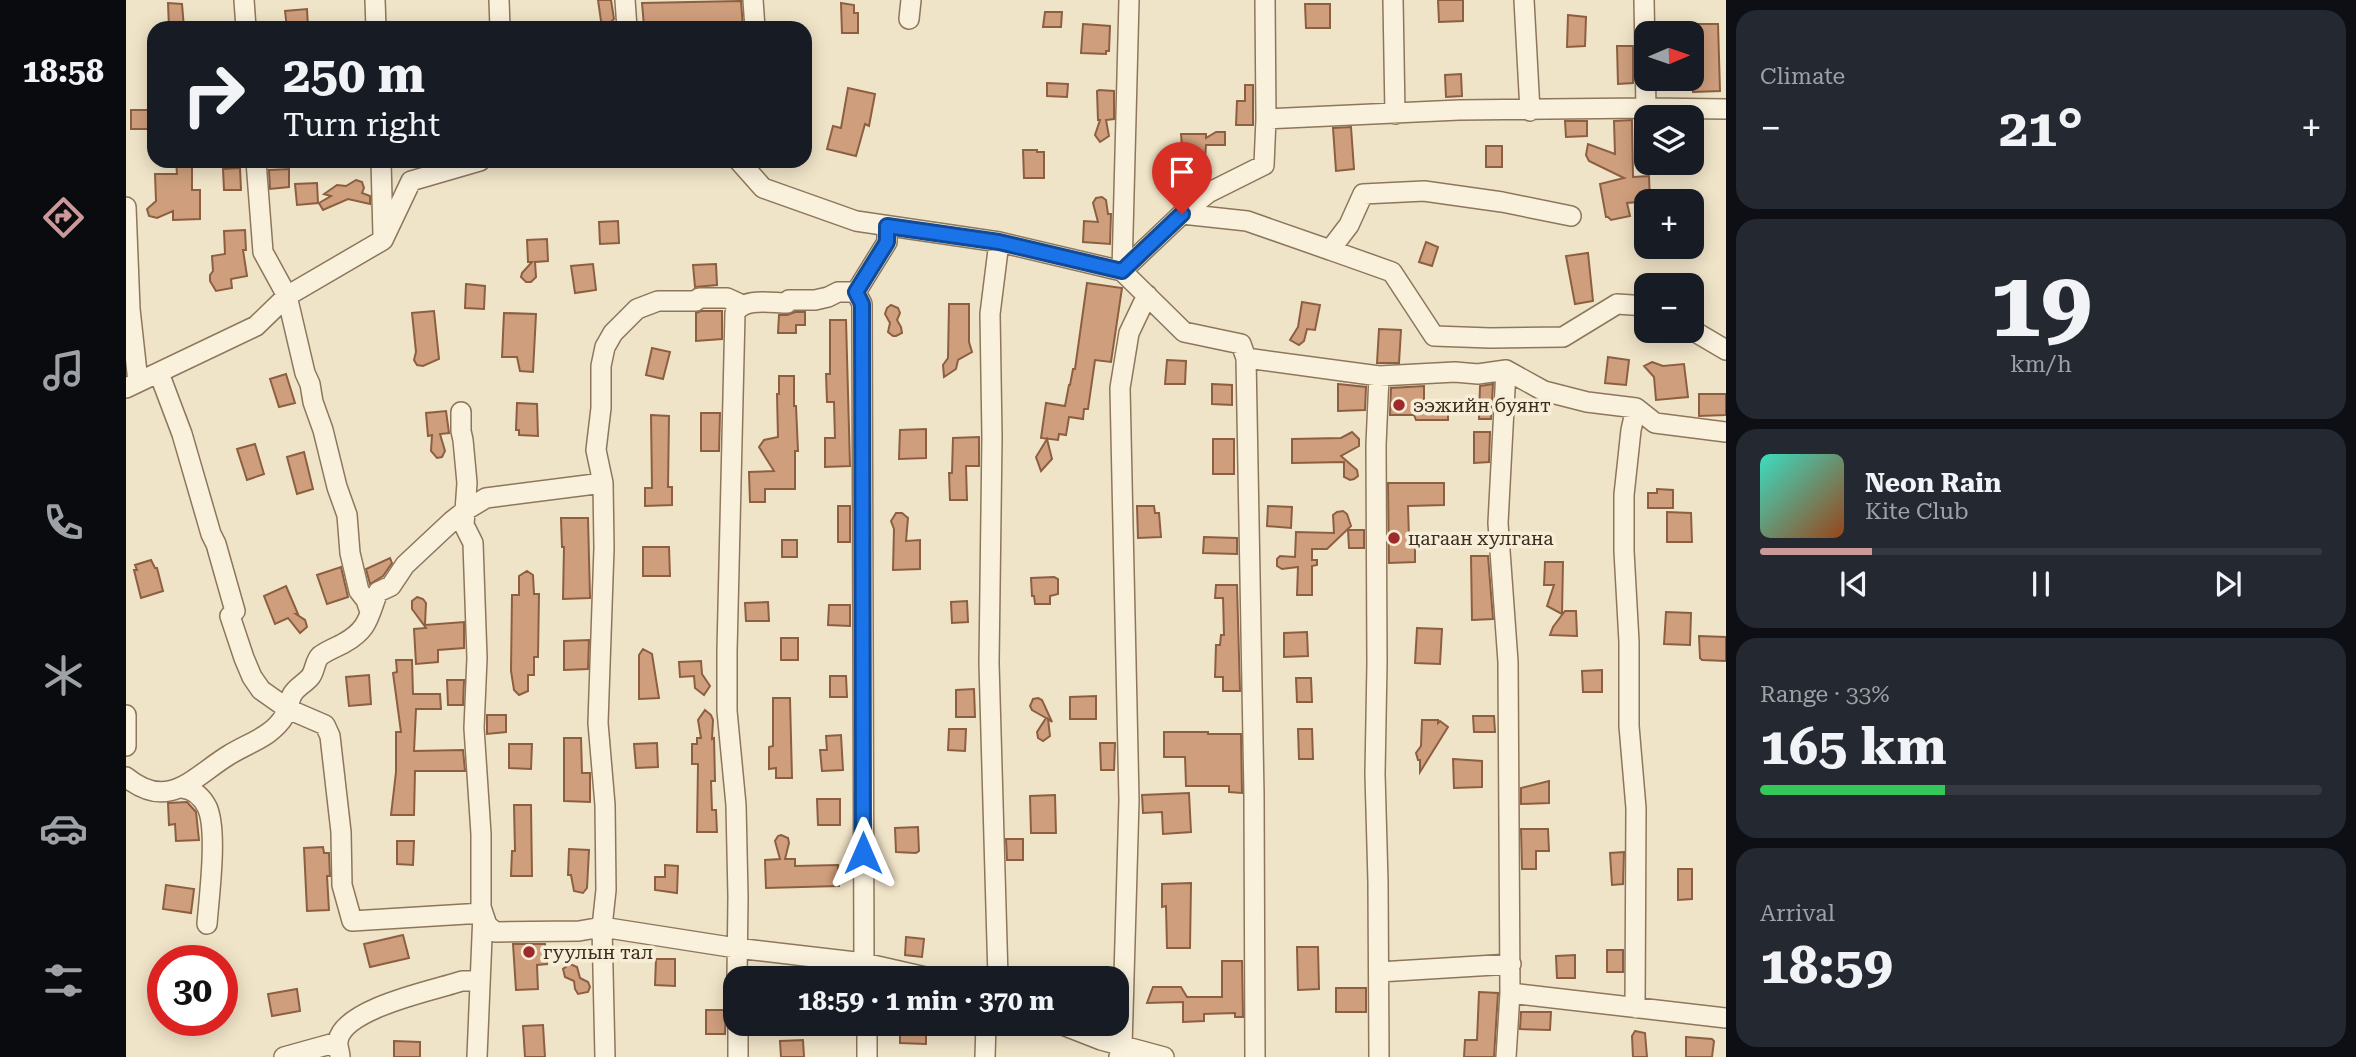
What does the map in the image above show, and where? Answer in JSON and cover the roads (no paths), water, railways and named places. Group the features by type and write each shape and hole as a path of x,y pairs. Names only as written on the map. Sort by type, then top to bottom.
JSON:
{"street":[{"path":"244,0 246,21"},
{"path":"375,0 376,21"},
{"path":"499,0 500,21"},
{"path":"625,0 626,21"},
{"path":"754,0 755,21"},
{"path":"1122,271 1129,0"},
{"path":"1122,271 1208,193 1264,165 1265,0"},
{"path":"1393,0 1395,114"},
{"path":"1524,0 1530,111"},
{"path":"1644,0 1646,105"},
{"path":"1266,119 1459,110 1634,108"},
{"path":"1704,109 1726,109"},
{"path":"257,168 263,252 287,296 305,373 347,515 350,553 359,591 370,612"},
{"path":"381,168 383,240"},
{"path":"126,207 132,385 256,326 287,296 383,240 411,181 456,168"},
{"path":"744,168 762,188 856,220 999,242 1122,271 1184,331 1241,344 1246,358 1254,795 1255,1057"},
{"path":"761,168 762,188"},
{"path":"1330,250 1349,225 1363,194 1424,191 1502,202 1571,216"},
{"path":"1182,214 1247,221 1392,272 1434,336 1563,337 1617,304 1634,305"},
{"path":"856,292 887,242 887,226"},
{"path":"998,966 989,663 992,437 990,314 999,242"},
{"path":"737,966 736,805 727,711 735,313 746,303 787,303 789,300 828,297 838,292 856,292"},
{"path":"856,292 862,304 865,966"},
{"path":"1121,1052 1129,800 1120,388 1129,333 1147,295"},
{"path":"605,1057 602,927 606,890 605,805 598,723 604,548 603,483 596,450 601,408 601,366 605,347 613,333 637,309 658,301 727,298 738,303 738,308"},
{"path":"1704,337 1726,350"},
{"path":"1246,358 1379,376 1455,372 1478,374 1506,370 1544,391 1587,402 1636,408 1655,423 1726,432"},
{"path":"1506,370 1498,523 1508,662 1511,964 1506,1057"},
{"path":"159,373 182,434 216,544 235,611 230,617 244,658 261,690 288,709 325,725 330,736 341,832 342,886 352,921 483,913"},
{"path":"1379,376 1376,445 1375,774 1379,1057"},
{"path":"1635,1008 1636,808 1629,726 1624,495 1636,408"},
{"path":"461,412 467,483 464,525 473,543 477,658 474,728 481,834 481,907 487,925 495,932 579,931 602,927 842,966"},
{"path":"126,777 138,787 157,793 182,788 226,757 270,734 286,714 293,693 311,676 319,657 360,634 368,621 378,592 391,586 405,565 467,509 486,498 603,483"},
{"path":"126,715 126,746"},
{"path":"182,788 196,793 208,808 211,831 207,923"},
{"path":"477,1057 483,913"},
{"path":"1379,972 1511,964"},
{"path":"284,1057 339,1050 341,1033 351,1020 372,1010 462,981 480,981"},
{"path":"1510,993 1726,1018"},
{"path":"738,1036 738,1057"},
{"path":"867,1036 867,1057"},
{"path":"985,1057 986,1036"},
{"path":"1086,1036 1121,1052 1164,1057"}],"place":[{"name":"ээжийн буянт","path":"1399,405"},
{"name":"цагаан хулгана","path":"1394,538"},
{"name":"гуулын тал","path":"529,952"}]}
